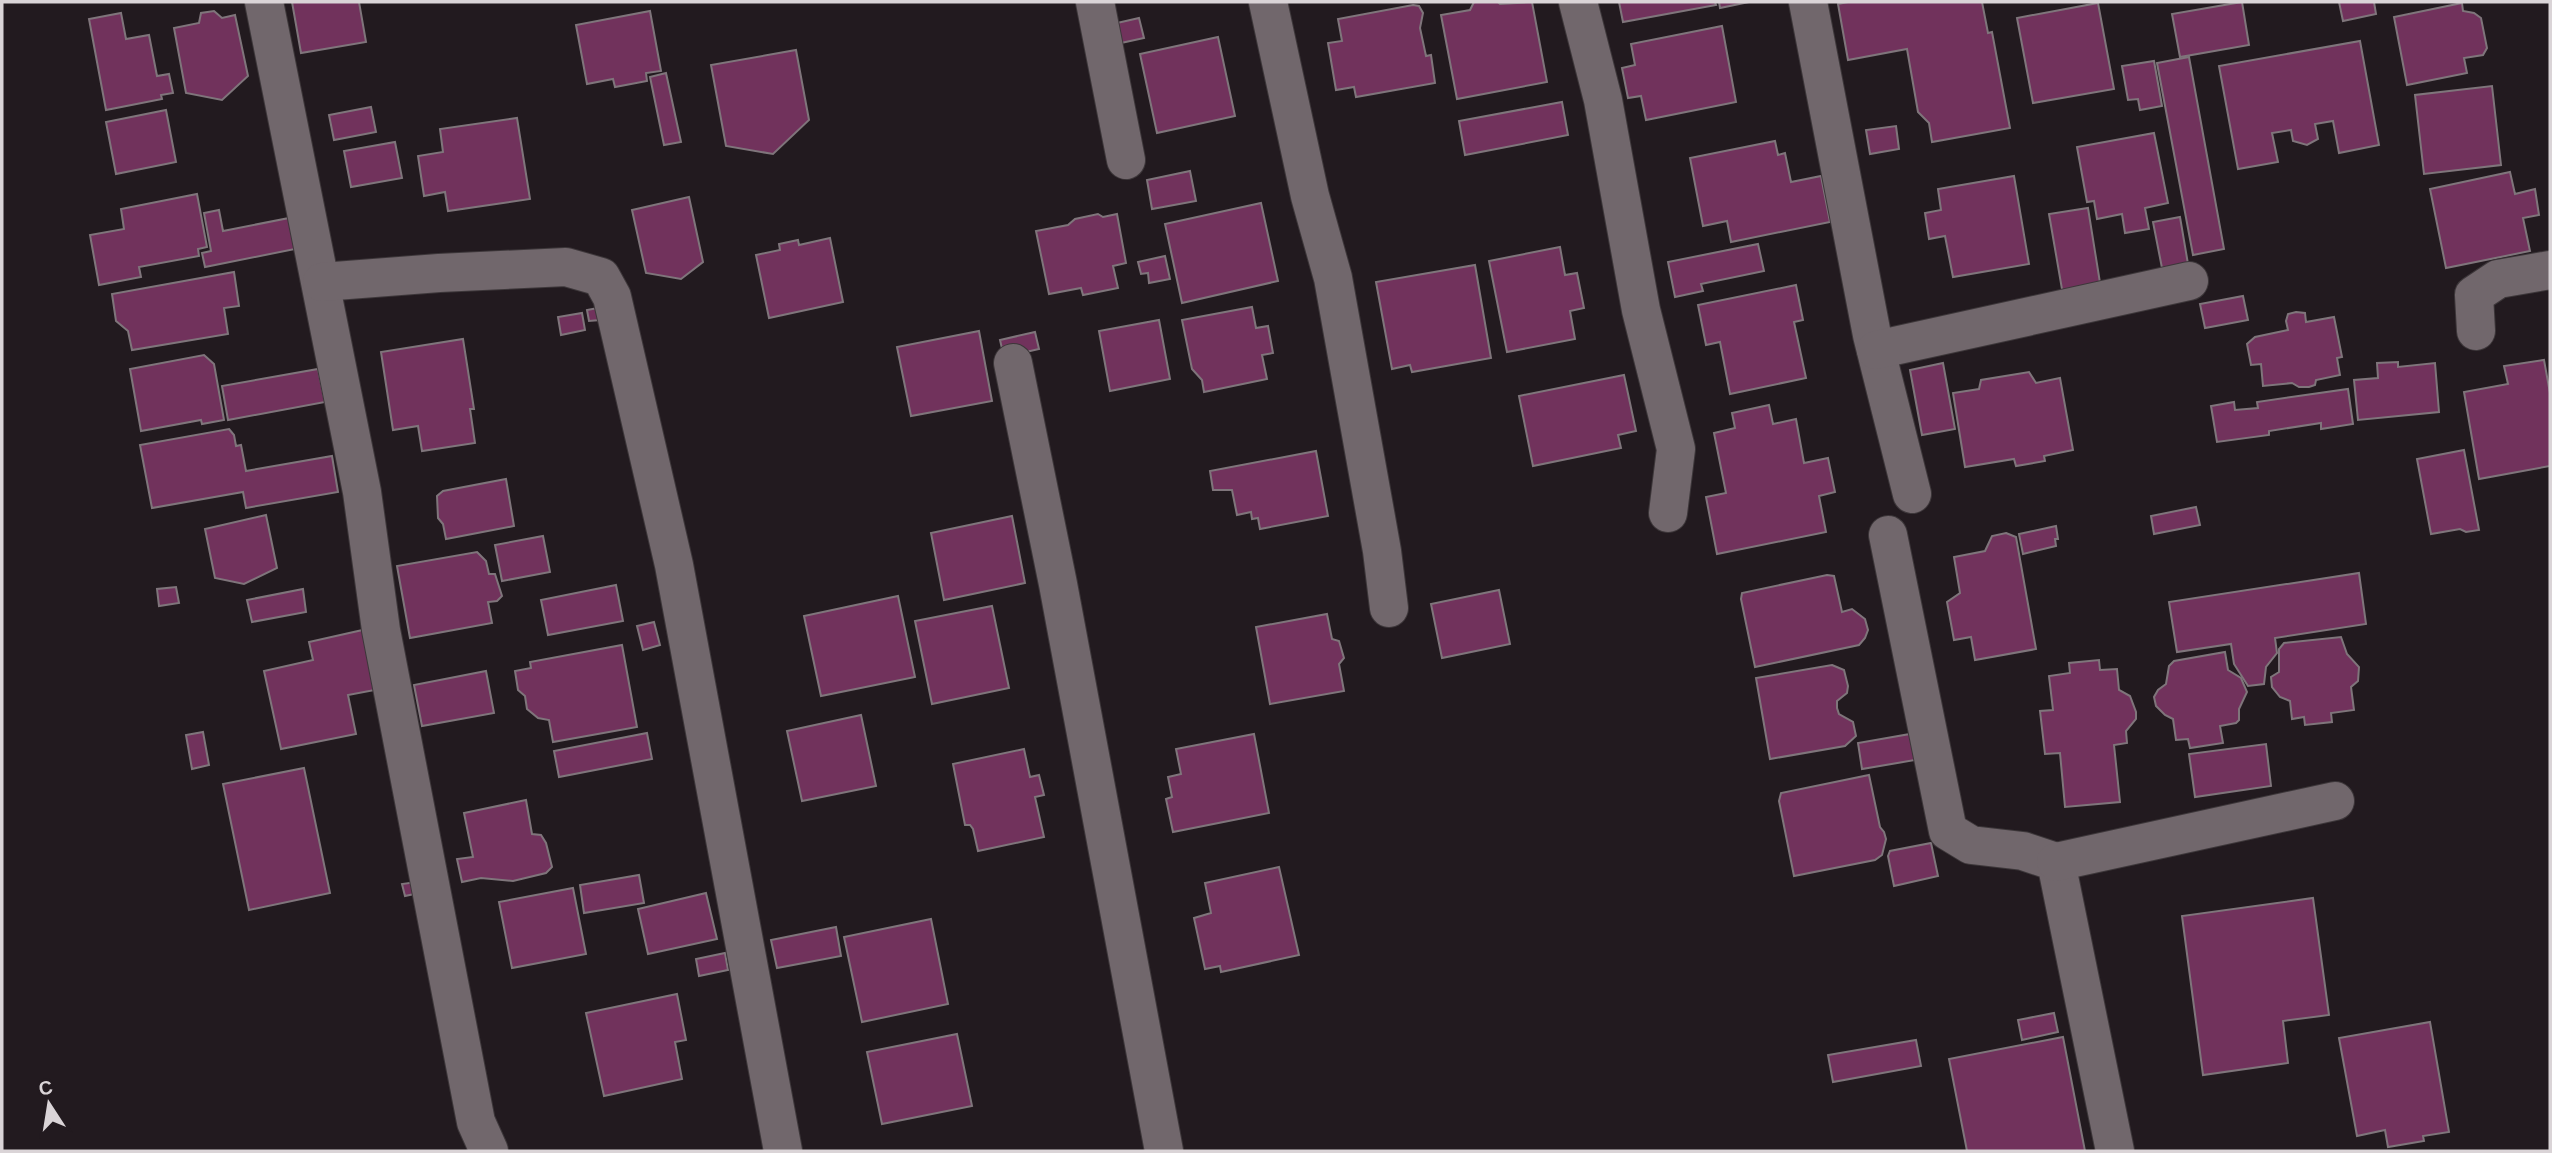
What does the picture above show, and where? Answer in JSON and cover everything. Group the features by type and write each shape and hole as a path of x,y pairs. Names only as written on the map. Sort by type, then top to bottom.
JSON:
{"street":[{"path":"264,2 362,492 381,630 476,1122 489,1151"},
{"path":"1095,2 1126,160"},
{"path":"1268,2 1310,196 1333,278 1382,551 1389,608"},
{"path":"1578,2 1603,100 1642,310 1676,449 1668,513"},
{"path":"1808,2 1876,350 1912,494"},
{"path":"322,282 566,267 601,277 611,297 674,565 783,1151"},
{"path":"2476,331 2474,295 2498,279 2550,270"},
{"path":"1876,350 2189,281"},
{"path":"1013,363 1058,584 1164,1151"},
{"path":"1888,535 1948,831 1972,845 2023,851 2056,862 2335,801"},
{"path":"2056,862 2115,1151"}],"building":[{"path":"292,2 359,2 366,42 301,53"},
{"path":"1474,2 1532,2 1547,82 1457,99 1441,15 1470,10"},
{"path":"1619,2 1715,2 1716,5 1623,22"},
{"path":"1719,2 1749,2 1720,8"},
{"path":"1982,2 1988,33 1992,32 2010,128 1932,142 1929,123 1918,112 1907,49 1848,60 1838,4"},
{"path":"2242,2 2249,45 2180,57 2172,14"},
{"path":"2339,2 2374,2 2376,14 2343,21"},
{"path":"2098,3 2114,89 2033,103 2017,18"},
{"path":"2462,3 2463,11 2474,13 2481,18 2487,48 2483,55 2464,58 2467,73 2407,85 2394,17"},
{"path":"1419,6 1423,13 1420,28 1426,56 1431,55 1435,83 1356,97 1354,87 1336,90 1328,43 1342,41 1338,19"},
{"path":"214,11 222,18 235,15 248,76 222,100 186,93 174,28 199,23 201,13"},
{"path":"650,11 661,71 646,73 647,81 615,87 613,79 587,84 576,25"},
{"path":"121,13 126,39 149,35 157,76 169,74 173,93 161,95 162,99 106,110 89,19"},
{"path":"1139,18 1144,38 1121,43 1117,23"},
{"path":"1722,26 1736,102 1646,120 1641,96 1628,98 1622,68 1635,65 1631,44"},
{"path":"1218,37 1235,116 1157,133 1140,54"},
{"path":"2360,41 2379,145 2339,153 2333,121 2315,124 2318,139 2307,145 2293,141 2291,130 2272,133 2278,162 2238,169 2219,66"},
{"path":"796,50 809,120 773,154 726,146 711,65"},
{"path":"2189,57 2224,249 2193,255 2157,63"},
{"path":"2154,61 2162,106 2140,110 2138,99 2128,100 2122,66"},
{"path":"666,73 681,142 664,145 650,77"},
{"path":"2492,86 2501,165 2424,174 2415,95"},
{"path":"1562,102 1568,135 1465,155 1459,121"},
{"path":"371,107 376,132 334,140 329,115"},
{"path":"166,110 176,162 116,174 106,122"},
{"path":"517,118 530,199 448,211 445,192 424,196 418,156 443,152 440,129"},
{"path":"1896,126 1899,149 1870,154 1866,130"},
{"path":"2154,133 2168,203 2145,208 2149,229 2125,233 2122,214 2097,219 2094,201 2087,202 2077,147"},
{"path":"1775,141 1778,155 1785,153 1791,182 1821,176 1830,222 1731,242 1727,221 1703,226 1690,158"},
{"path":"395,142 402,178 351,187 344,151"},
{"path":"1190,171 1196,201 1152,209 1147,180"},
{"path":"2510,172 2515,194 2535,189 2539,215 2523,218 2530,251 2446,268 2430,189"},
{"path":"2014,176 2029,264 1953,277 1945,236 1929,239 1925,213 1941,210 1938,189"},
{"path":"197,194 207,247 198,249 199,256 139,267 141,277 99,285 90,235 124,229 121,209"},
{"path":"689,197 703,262 681,279 646,273 632,210"},
{"path":"1261,203 1278,281 1182,303 1165,224"},
{"path":"2088,208 2101,289 2063,295 2049,214"},
{"path":"219,210 223,231 289,218 295,249 205,267 202,253 211,251 204,213"},
{"path":"1098,214 1103,217 1117,214 1126,263 1113,266 1118,288 1083,295 1081,288 1049,294 1036,231 1068,225 1075,219"},
{"path":"2180,217 2188,264 2162,268 2153,222"},
{"path":"830,238 843,302 769,318 756,255 780,250 779,244 798,240 799,245"},
{"path":"1758,244 1764,271 1701,284 1703,291 1675,297 1668,262"},
{"path":"1560,247 1565,275 1577,273 1584,308 1570,311 1575,339 1507,352 1489,261"},
{"path":"1165,256 1170,279 1149,283 1148,273 1141,274 1138,262"},
{"path":"1475,265 1491,358 1412,372 1410,365 1392,369 1376,282"},
{"path":"234,272 239,306 224,308 228,334 132,350 128,331 116,321 112,294"},
{"path":"1796,285 1803,320 1794,322 1806,378 1730,394 1720,342 1706,345 1698,305"},
{"path":"2243,296 2248,320 2205,328 2200,304"},
{"path":"1252,307 1256,328 1268,326 1273,353 1262,355 1267,379 1204,392 1202,380 1192,369 1182,320"},
{"path":"598,308 600,320 589,321 587,310"},
{"path":"582,313 585,330 561,335 558,317"},
{"path":"2305,313 2306,322 2334,317 2342,357 2337,358 2340,375 2316,380 2315,385 2309,387 2299,387 2292,383 2263,386 2261,364 2251,365 2247,344 2255,337 2288,330 2288,314"},
{"path":"1159,320 1170,379 1110,391 1099,331"},
{"path":"979,331 992,401 911,416 897,347"},
{"path":"1035,332 1039,349 1004,357 1000,340"},
{"path":"463,339 474,409 470,409 475,443 422,451 418,426 393,430 381,352"},
{"path":"204,355 214,364 224,420 202,424 201,420 141,431 130,369"},
{"path":"2544,360 2550,393 2550,466 2479,479 2464,392 2508,384 2504,366"},
{"path":"2398,362 2398,367 2435,363 2439,412 2358,420 2354,380 2378,378 2377,363"},
{"path":"1943,363 1955,429 1922,435 1910,370"},
{"path":"318,369 325,402 228,420 222,386"},
{"path":"2029,372 2036,383 2060,378 2073,450 2044,456 2045,461 2016,466 2014,459 1965,467 1953,393 1979,389 1981,380"},
{"path":"1624,375 1636,431 1618,435 1621,448 1533,466 1519,396"},
{"path":"2348,389 2353,424 2321,429 2321,423 2269,431 2269,435 2217,442 2211,406 2234,402 2235,410 2258,408 2257,402"},
{"path":"1769,405 1773,424 1796,419 1804,463 1828,458 1835,492 1819,496 1826,532 1717,554 1706,497 1726,493 1714,433 1735,428 1732,413"},
{"path":"229,429 234,435 236,446 241,445 246,471 332,456 338,492 246,508 243,492 152,508 140,445"},
{"path":"2464,450 2479,530 2466,532 2460,529 2431,534 2417,459"},
{"path":"1316,451 1328,516 1260,529 1258,518 1252,519 1251,512 1237,515 1232,490 1213,490 1210,471"},
{"path":"506,479 514,526 446,539 443,524 438,518 437,496 443,491"},
{"path":"2196,507 2200,525 2154,534 2151,516"},
{"path":"266,515 277,568 244,584 215,578 205,529"},
{"path":"1012,516 1025,583 944,600 931,533"},
{"path":"2056,526 2056,546 2023,554 2019,534"},
{"path":"2006,533 2016,537 2036,649 1975,660 1971,637 1954,640 1947,602 1960,593 1954,557 1985,551 1992,536"},
{"path":"543,536 550,572 502,581 495,545"},
{"path":"477,552 486,561 489,574 495,574 502,596 497,601 488,602 492,623 410,638 397,566"},
{"path":"2359,573 2366,624 2275,638 2277,653 2266,667 2264,684 2248,686 2234,664 2231,644 2177,652 2169,602"},
{"path":"1827,575 1834,576 1842,612 1852,609 1865,619 1868,630 1865,638 1859,645 1755,667 1742,593"},
{"path":"616,585 623,621 548,635 541,600"},
{"path":"176,587 179,603 159,606 157,589"},
{"path":"303,589 306,612 252,622 247,600"},
{"path":"1499,590 1510,644 1442,658 1431,604"},
{"path":"898,596 915,677 821,696 804,616"},
{"path":"992,606 1009,688 932,704 915,621"},
{"path":"1327,614 1332,639 1339,641 1344,658 1339,664 1344,691 1270,704 1256,627"},
{"path":"654,622 660,645 643,650 637,626"},
{"path":"367,629 380,689 348,695 356,734 281,749 264,671 313,660 309,642"},
{"path":"2341,637 2347,654 2359,667 2358,681 2351,687 2354,710 2331,713 2332,722 2305,725 2304,717 2292,719 2290,701 2280,697 2272,687 2271,677 2279,672 2279,649 2284,643"},
{"path":"622,645 637,727 553,742 549,720 538,718 527,709 525,696 518,690 515,671 531,668 530,662"},
{"path":"2225,652 2228,670 2241,678 2247,692 2239,709 2239,720 2220,726 2223,743 2190,748 2188,739 2176,740 2173,719 2156,706 2154,697 2166,684 2169,666 2174,661"},
{"path":"2099,660 2100,670 2117,669 2119,690 2130,696 2136,712 2136,719 2126,731 2127,743 2114,745 2120,802 2065,807 2060,753 2045,754 2040,711 2053,710 2049,676 2070,673 2069,663"},
{"path":"1832,665 1844,670 1847,693 1837,701 1837,708 1839,714 1853,722 1856,736 1845,746 1770,759 1756,678"},
{"path":"486,671 494,713 422,726 414,685"},
{"path":"861,715 876,786 802,801 787,731"},
{"path":"203,732 209,765 192,769 186,735"},
{"path":"647,733 652,759 559,777 554,751"},
{"path":"1254,734 1269,813 1173,832 1166,799 1172,797 1168,777 1181,774 1176,749"},
{"path":"1910,734 1915,760 1862,769 1858,743"},
{"path":"2266,744 2271,786 2195,797 2189,754"},
{"path":"1024,749 1030,777 1039,775 1044,795 1035,797 1044,837 978,851 973,829 970,825 965,825 953,764"},
{"path":"304,768 330,893 249,910 223,784"},
{"path":"1869,775 1880,827 1886,839 1882,855 1875,860 1794,876 1779,801 1781,793"},
{"path":"526,800 532,834 541,835 546,843 552,867 546,873 513,881 481,878 462,882 457,859 473,857 464,813"},
{"path":"1931,843 1938,876 1894,886 1888,856 1890,851"},
{"path":"1279,867 1299,955 1221,972 1220,966 1205,969 1194,918 1211,913 1205,883"},
{"path":"639,875 644,903 584,913 580,885"},
{"path":"416,882 419,893 405,896 402,884"},
{"path":"573,888 586,954 512,968 499,902"},
{"path":"706,893 717,939 648,954 638,909"},
{"path":"2313,898 2329,1015 2283,1021 2288,1063 2203,1075 2182,916"},
{"path":"931,919 948,1004 862,1022 844,937"},
{"path":"836,927 841,956 777,968 771,940"},
{"path":"725,953 728,970 699,976 696,959"},
{"path":"677,994 686,1040 675,1042 682,1079 604,1096 586,1013"},
{"path":"2054,1013 2058,1032 2022,1040 2018,1020"},
{"path":"2430,1022 2449,1132 2423,1136 2424,1141 2388,1147 2385,1130 2357,1136 2339,1038"},
{"path":"957,1034 972,1106 882,1124 867,1052"},
{"path":"2063,1037 2085,1151 1967,1151 1949,1059"},
{"path":"1916,1040 1921,1066 1833,1082 1828,1055"}]}
